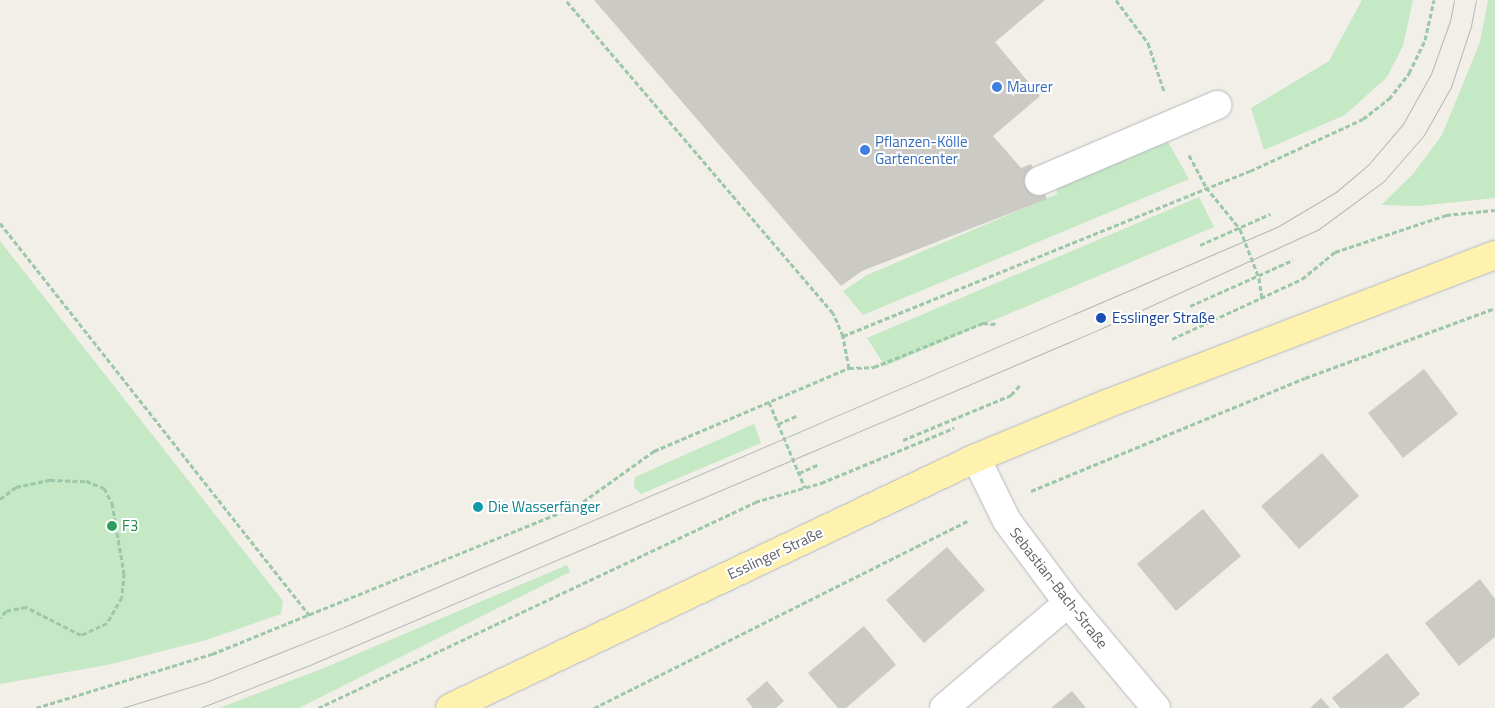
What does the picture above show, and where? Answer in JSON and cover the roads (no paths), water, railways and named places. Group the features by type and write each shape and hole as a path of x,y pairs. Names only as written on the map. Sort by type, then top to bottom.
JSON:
{"main road":[{"name":"Esslinger Straße","path":"450,708 976,458 1104,405 1495,255"}],"street":[{"path":"1039,181 1217,105"},
{"name":"Sebastian-Bach-Straße","path":"976,458 998,506 1068,603 1156,708"},
{"path":"944,708 1068,603"}],"tram line":[{"path":"122,708 206,682 344,627 1277,227 1336,192 1368,165 1403,124 1431,74 1450,21 1454,0"},
{"path":"200,708 312,664 1100,329 1319,229 1384,181 1424,135 1451,87 1471,26 1476,0"}],"place":[{"name":"Maurer","path":"997,87"},
{"name":"Pflanzen-Kölle Gartencenter","path":"865,150"},
{"name":"Esslinger Straße","path":"1101,318"},
{"name":"Die Wasserfänger","path":"478,507"},
{"name":"F3","path":"112,526"}]}
